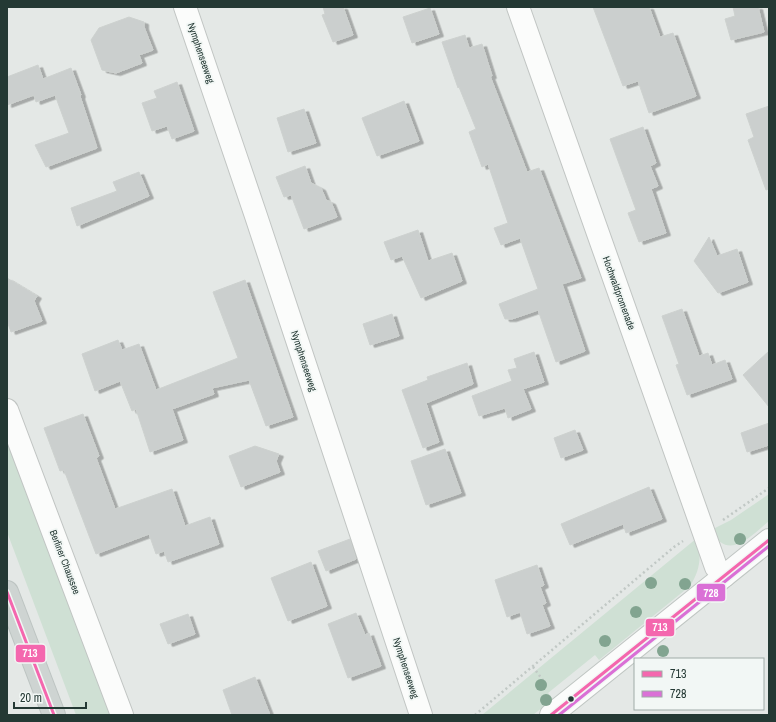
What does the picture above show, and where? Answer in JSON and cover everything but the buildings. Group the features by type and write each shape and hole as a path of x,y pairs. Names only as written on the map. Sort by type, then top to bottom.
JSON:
{"main road":[{"path":"7,592 54,715"}],"street":[{"name":"Nymphenseeweg","path":"185,7 256,216 421,715"},
{"name":"Hochwaldpromenade","path":"518,7 716,567 724,576"},
{"name":"Berliner Chaussee","path":"7,410 122,715"},
{"path":"551,715 769,540"}],"path":[{"path":"475,715 674,547 726,519 769,488"},
{"path":"533,667 550,689"}],"green space":[{"path":"7,440 112,715 76,715 7,532"},
{"path":"769,494 769,521 748,539 740,543 732,545 725,544 718,540 711,530 731,520"},
{"path":"697,538 700,557 696,575 690,586 599,660 595,655 548,693 553,699 533,715 482,715"}],"transit line":[{"name":"713","path":"551,715 769,540"},
{"name":"728","path":"559,715 769,546"},
{"name":"713","path":"7,592 54,715"}]}
